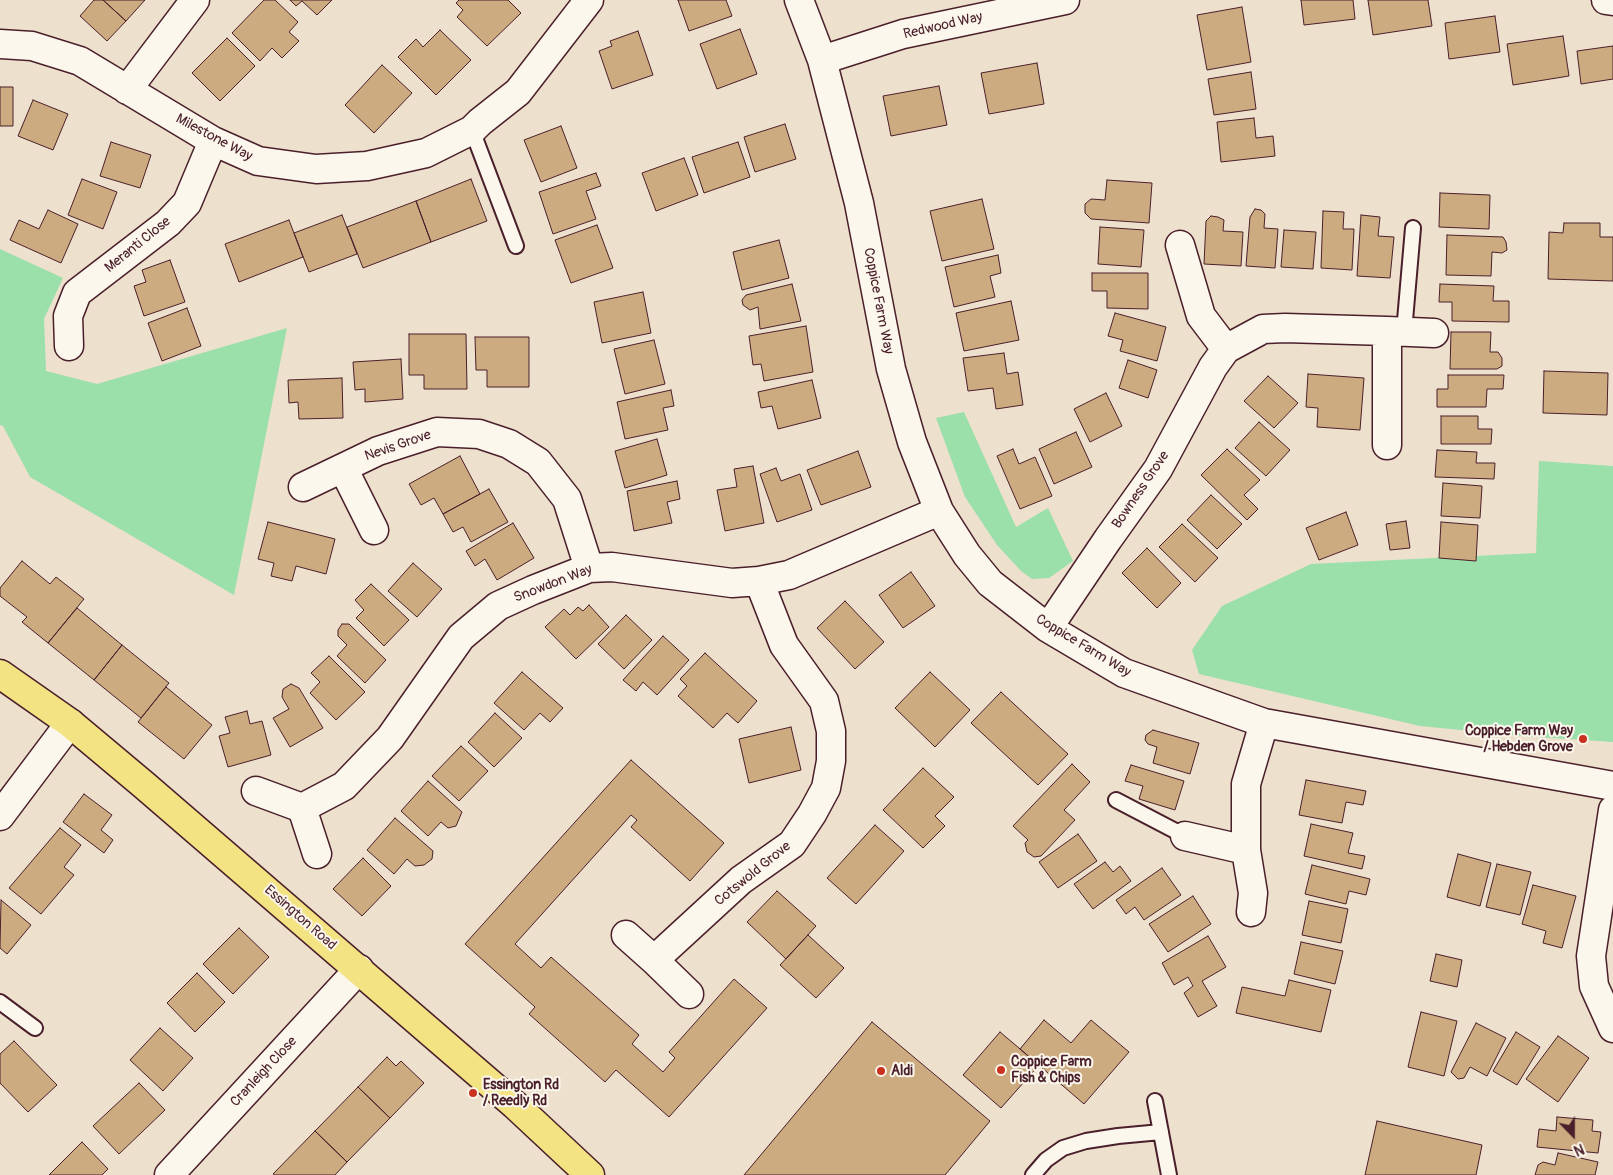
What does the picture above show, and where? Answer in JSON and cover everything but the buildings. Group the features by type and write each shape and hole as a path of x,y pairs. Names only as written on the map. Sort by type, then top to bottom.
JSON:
{"main road":[{"name":"Essington Road","path":"0,674 70,723 359,969 515,1105 590,1175"}],"street":[{"path":"127,90 194,0"},
{"name":"Milestone Way","path":"0,44 32,46 80,61 213,141 258,161 316,169 368,166 426,153 472,130 518,92 589,0"},
{"name":"Coppice Farm Way","path":"799,0 822,60 859,203 892,369 912,442 939,512 967,555 990,583 1048,628 1124,674 1264,723 1613,786"},
{"name":"Redwood Way","path":"822,60 903,34 1065,0"},
{"path":"1606,0 1613,0"},
{"name":"Meranti Close","path":"69,346 68,316 77,293 168,223 187,203 213,141"},
{"path":"1180,244 1200,316 1226,349"},
{"name":"Bowness Grove","path":"1048,628 1158,469 1213,367 1226,349 1263,329 1285,328 1434,333"},
{"path":"1387,445 1396,331"},
{"name":"Nevis Grove","path":"303,487 378,451 437,432 479,434 509,444 538,462 567,499 590,568"},
{"path":"343,468 374,530"},
{"name":"Snowdon Way","path":"302,808 344,786 390,738 460,637 498,606 532,590 590,568 612,567 732,584 759,581 790,574 939,512"},
{"name":"Cotswold Grove","path":"654,960 741,880 792,844 812,814 826,788 831,761 831,732 824,702 784,645 759,581"},
{"path":"0,816 70,723"},
{"path":"1251,912 1253,893 1246,850 1246,784 1264,723"},
{"path":"256,791 302,808 317,854"},
{"path":"1613,810 1591,956 1594,986 1613,1028"},
{"path":"1185,836 1246,850"},
{"path":"626,934 689,994"},
{"name":"Cranleigh Close","path":"169,1175 359,969"}],"lane":[{"path":"472,130 516,246"},
{"path":"1396,331 1413,228"},
{"path":"1116,800 1185,836"},
{"path":"0,1002 35,1028"},
{"path":"1155,1101 1169,1175"},
{"path":"1033,1175 1046,1160 1063,1148 1094,1140 1161,1132"}],"green space":[{"path":"0,249 63,278 44,319 46,371 97,384 287,328 234,595 30,477 3,426 0,425"},
{"path":"964,412 1016,527 1048,508 1073,561 1049,578 1032,579 1021,571 997,545 965,497 936,418"},
{"path":"1539,461 1613,466 1613,742 1420,726 1199,674 1192,650 1222,606 1311,564 1536,553"}],"place":[{"name":"Coppice Farm Way / Hebden Grove","path":"1583,739"},
{"name":"Coppice Farm Fish & Chips","path":"1001,1070"},
{"name":"Aldi","path":"881,1071"},
{"name":"Essington Rd / Reedly Rd","path":"473,1093"}]}
